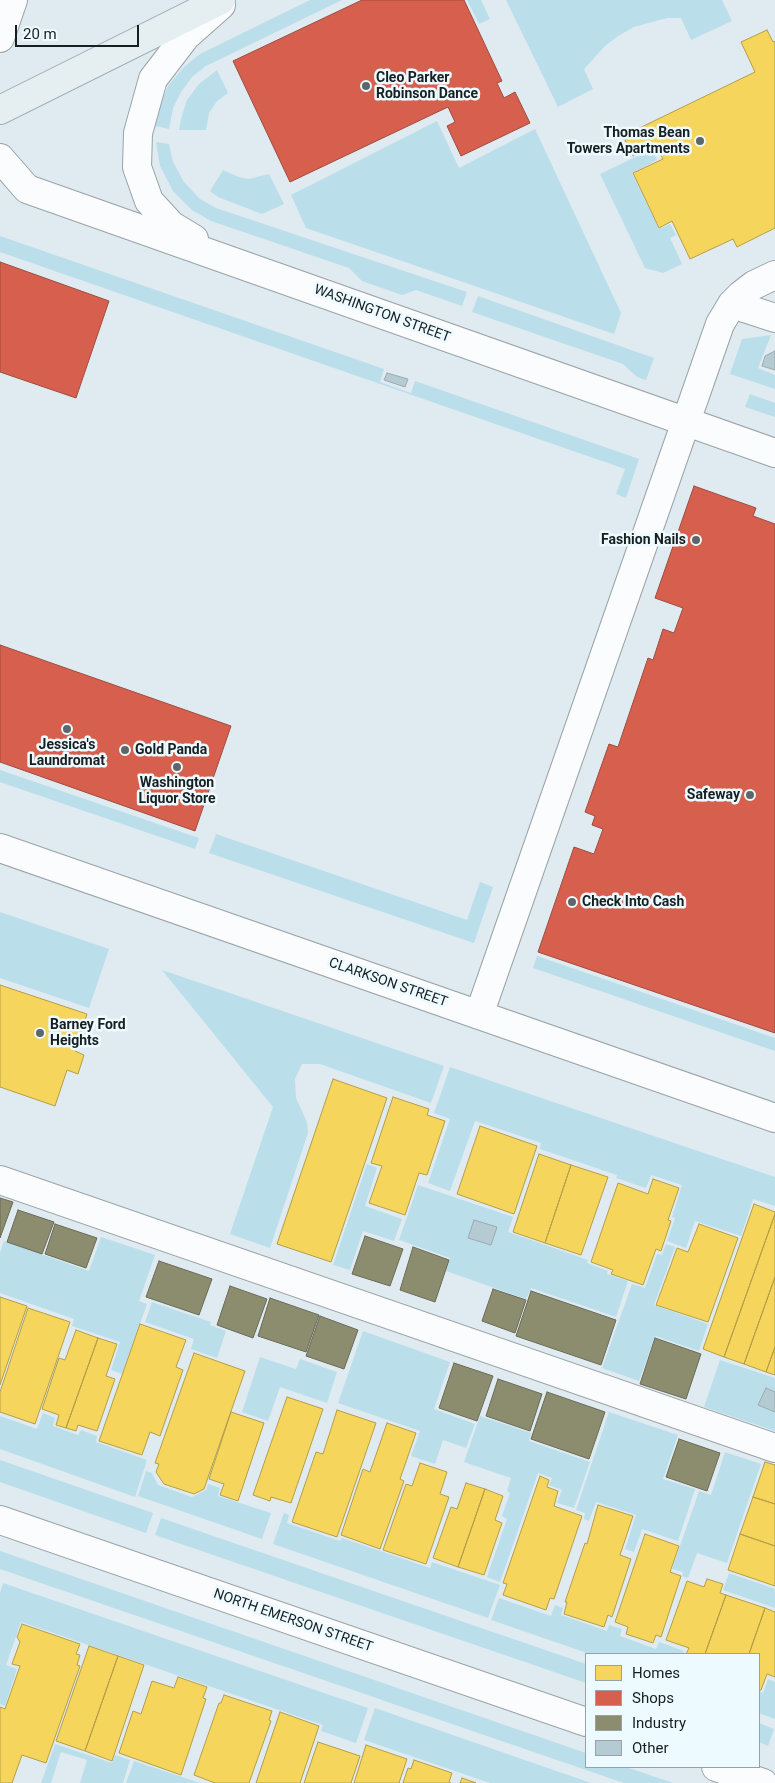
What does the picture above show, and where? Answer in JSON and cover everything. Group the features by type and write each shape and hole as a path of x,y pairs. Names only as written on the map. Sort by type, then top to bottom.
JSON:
{"main road":[{"path":"0,110 221,0"}],"street":[{"path":"0,38 14,0"},
{"path":"222,258 171,225 149,200 137,167 138,133 153,78 186,36 226,0"},
{"name":"WASHINGTON STREET","path":"0,158 28,189 775,453"},
{"path":"479,1015 720,324 732,304 741,295 770,282"},
{"path":"732,304 775,318"},
{"name":"CLARKSON STREET","path":"0,848 775,1118"},
{"path":"0,1180 775,1448"},
{"name":"NORTH EMERSON STREET","path":"0,1520 585,1722"},
{"path":"719,1768 763,1783"}],"shaded area":[{"path":"310,0 342,0 206,66 192,77 181,92 173,108 169,129 155,126 160,105 168,86 183,68 200,54"},
{"path":"467,0 481,0 490,19 479,24"},
{"path":"506,0 722,0 732,21 691,40 681,18 667,18 634,27 605,46 584,69 593,89 558,107"},
{"path":"217,70 228,93 217,101 209,113 206,130 179,130 187,100 199,84"},
{"path":"437,121 459,168 535,129 621,313 614,334 306,228 291,195"},
{"path":"156,142 169,144 173,162 184,182 200,199 216,208 467,292 462,306 416,290 402,295 362,281 349,268 211,221 192,210 173,191 160,166"},
{"path":"652,149 657,160 632,173 659,229 670,224 676,235 670,238 682,264 663,273 645,268 600,174"},
{"path":"223,170 249,179 269,174 284,204 262,214 218,197 210,191"},
{"path":"0,236 384,369 380,382 411,393 415,381 639,459 626,498 616,494 625,469 0,252"},
{"path":"478,296 654,358 646,380 637,377 623,364 472,312"},
{"path":"771,335 758,368 775,375 775,389 730,374 742,339"},
{"path":"750,394 775,403 775,417 745,407"},
{"path":"0,770 199,838 195,849 0,782"},
{"path":"216,834 467,920 480,882 493,887 474,943 209,853"},
{"path":"0,912 109,949 89,1008 0,978"},
{"path":"537,956 775,1038 775,1051 533,968"},
{"path":"162,970 444,1066 431,1103 320,1064 302,1064 295,1079 296,1098 307,1122 308,1133 270,1248 230,1234 273,1107"},
{"path":"450,1067 775,1177 775,1206 753,1199 741,1236 695,1221 686,1248 667,1241 675,1218 672,1217 682,1185 651,1175 646,1188 616,1178 617,1175 540,1149 541,1143 475,1121 450,1191 428,1183 450,1119 434,1113"},
{"path":"367,1164 377,1168 365,1206 402,1219 394,1241 363,1231 350,1270 333,1265"},
{"path":"418,1185 513,1217 508,1232 588,1260 587,1263 608,1271 607,1274 628,1281 616,1317 531,1288 526,1299 446,1271 450,1258 399,1240"},
{"path":"101,1237 155,1255 139,1301 147,1304 122,1374 111,1370 120,1342 72,1326 74,1319 0,1293 0,1253 4,1241 89,1271"},
{"path":"666,1244 675,1247 654,1305 708,1324 699,1351 655,1336 639,1381 602,1368 632,1284 645,1288 657,1254 662,1255"},
{"path":"152,1302 211,1322 210,1325 226,1331 217,1358 191,1349 194,1339 145,1322"},
{"path":"363,1331 450,1362 434,1409 475,1424 466,1448 443,1440 435,1464 411,1456 420,1431 338,1403"},
{"path":"260,1357 296,1369 300,1359 337,1372 327,1403 280,1387 268,1421 242,1412"},
{"path":"720,1360 775,1378 775,1431 704,1407"},
{"path":"609,1412 678,1435 663,1479 695,1489 678,1541 642,1529 634,1552 625,1549 636,1515 596,1502 589,1521 584,1519 585,1513 576,1510"},
{"path":"43,1413 55,1418 53,1426 78,1435 81,1430 97,1436 96,1442 147,1460 135,1497 0,1449 0,1416 37,1429"},
{"path":"480,1416 531,1433 529,1441 590,1462 574,1508 557,1503 562,1490 549,1485 552,1478 538,1473 500,1582 487,1577 507,1519 502,1516 510,1493 507,1491 511,1478 464,1462"},
{"path":"725,1452 761,1464 727,1563 697,1553 688,1578 682,1576 683,1572 672,1569 699,1491 711,1495"},
{"path":"0,1460 153,1513 146,1533 0,1482"},
{"path":"146,1471 152,1473 158,1485 192,1497 206,1490 208,1484 220,1488 218,1496 271,1513 262,1539 138,1496"},
{"path":"284,1513 289,1515 287,1523 340,1541 342,1538 430,1568 432,1562 500,1585 488,1618 273,1544"},
{"path":"161,1518 585,1664 585,1683 155,1535"},
{"path":"0,1551 585,1753 585,1768 629,1768 673,1783 624,1783 0,1569"},
{"path":"729,1573 775,1589 775,1608 723,1590"},
{"path":"3,1583 368,1708 356,1743 321,1731 323,1725 21,1622 6,1665 17,1669 5,1706 0,1704 0,1593"},
{"path":"499,1598 551,1616 555,1605 563,1608 561,1615 607,1631 609,1625 622,1629 620,1636 656,1649 659,1642 684,1651 683,1653 587,1653 491,1620"},
{"path":"768,1679 775,1682 775,1719 760,1713 760,1692 763,1693"},
{"path":"375,1708 591,1783 490,1783 364,1740"},
{"path":"760,1723 774,1729 768,1746 760,1742"},
{"path":"55,1744 112,1763 115,1755 130,1760 123,1783 80,1783 87,1760 61,1752 51,1783 41,1783"},
{"path":"134,1761 200,1783 126,1783"}],"building: Homes":[{"name":"Thomas Bean Towers Apartments","path":"767,30 773,42 775,41 775,228 737,247 733,239 690,259 672,221 659,228 633,173 663,159 655,145 633,156 623,136 755,72 741,42"},
{"name":"Barney Ford Heights","path":"0,985 87,1014 75,1051 84,1055 78,1074 67,1070 55,1106 0,1087"},
{"path":"333,1079 387,1098 331,1262 277,1244"},
{"path":"393,1097 429,1109 427,1115 445,1121 427,1175 419,1173 405,1215 369,1203 382,1166 371,1163"},
{"path":"480,1126 537,1146 514,1214 457,1194"},
{"path":"539,1154 571,1165 545,1243 513,1232"},
{"path":"571,1165 608,1177 581,1255 545,1243"},
{"path":"653,1179 679,1188 668,1220 671,1221 661,1251 656,1249 643,1285 611,1274 613,1270 591,1262 618,1183 648,1194"},
{"path":"754,1204 775,1212 775,1214 724,1357 703,1349"},
{"path":"775,1214 775,1277 744,1364 724,1357"},
{"path":"699,1224 738,1238 708,1322 656,1305 677,1248 688,1252"},
{"path":"775,1277 775,1347 766,1372 744,1364"},
{"path":"0,1297 27,1306 0,1385"},
{"path":"28,1308 70,1322 35,1424 0,1412 0,1392"},
{"path":"140,1324 186,1340 176,1367 183,1370 160,1436 150,1432 142,1455 99,1441"},
{"path":"76,1330 98,1338 66,1428 56,1425 59,1415 42,1409 59,1358 65,1360"},
{"path":"98,1338 117,1344 106,1376 115,1379 97,1431 78,1425 76,1431 66,1428"},
{"path":"775,1347 775,1375 766,1372"},
{"path":"194,1353 245,1371 204,1489 194,1494 164,1484 156,1472 159,1464 155,1463"},
{"path":"287,1397 323,1409 291,1503 271,1497 270,1501 253,1495"},
{"path":"337,1410 376,1423 337,1537 292,1522 316,1452 323,1454"},
{"path":"231,1412 264,1423 238,1501 220,1495 224,1484 209,1479"},
{"path":"387,1423 416,1433 400,1479 404,1481 380,1549 341,1535 363,1469 370,1472"},
{"path":"765,1462 775,1465 775,1504 753,1497"},
{"path":"420,1463 447,1472 440,1494 449,1497 426,1564 383,1550 406,1484 412,1486"},
{"path":"540,1476 549,1480 547,1487 558,1491 554,1506 582,1516 554,1599 550,1598 546,1610 503,1595 507,1584 503,1583"},
{"path":"466,1483 485,1489 458,1567 433,1558 451,1507 457,1509"},
{"path":"485,1489 503,1496 495,1520 502,1523 484,1575 458,1567"},
{"path":"753,1497 775,1504 775,1546 740,1534"},
{"path":"598,1505 633,1516 620,1555 631,1559 612,1617 608,1615 604,1627 564,1614 567,1602 565,1602 585,1543 587,1544"},
{"path":"645,1534 679,1546 670,1572 681,1576 661,1637 656,1635 653,1643 626,1634 628,1627 615,1622"},
{"path":"740,1534 775,1546 775,1586 728,1570"},
{"path":"707,1579 723,1584 720,1593 726,1595 705,1653 686,1653 689,1648 666,1640 687,1581 704,1587"},
{"path":"726,1595 765,1608 749,1653 705,1653"},
{"path":"765,1608 775,1612 775,1677 767,1674 761,1690 760,1653 749,1653"},
{"path":"22,1624 80,1644 76,1654 80,1655 77,1665 80,1666 46,1763 22,1755 12,1783 0,1783 0,1707 5,1709 20,1666 12,1664 20,1642 17,1637"},
{"path":"89,1646 118,1656 85,1751 56,1741"},
{"path":"118,1656 144,1665 112,1761 85,1751"},
{"path":"178,1677 207,1687 203,1698 206,1699 181,1775 119,1753 133,1711 141,1714 152,1681 174,1688"},
{"path":"224,1695 272,1711 269,1720 271,1721 249,1783 215,1783 194,1775 219,1703 221,1703"},
{"path":"280,1712 319,1726 300,1783 256,1783"},
{"path":"318,1742 360,1756 351,1783 304,1783"},
{"path":"366,1745 407,1759 399,1783 354,1783"},
{"path":"414,1760 452,1773 449,1782 451,1783 403,1783 408,1768 411,1769"},
{"path":"462,1778 476,1783 460,1783"}],"building: Shops":[{"path":"362,0 464,0 502,81 497,83 504,98 515,92 530,123 461,156 447,126 455,122 448,107 290,182 233,61"},
{"path":"0,262 109,301 76,398 0,372"},
{"path":"694,486 756,508 753,516 775,524 775,1033 538,952 574,847 594,854 603,829 592,825 595,816 585,812 609,744 618,747 648,658 653,660 663,629 674,633 683,608 655,598"},
{"path":"0,645 231,726 195,831 0,762"}],"building: Industry":[{"path":"0,1198 13,1202 0,1238"},
{"path":"18,1210 54,1222 42,1254 7,1242"},
{"path":"55,1224 97,1238 86,1268 45,1254"},
{"path":"365,1236 403,1249 390,1286 352,1274"},
{"path":"413,1247 449,1260 435,1302 400,1290"},
{"path":"159,1261 212,1279 199,1315 146,1297"},
{"path":"230,1286 267,1299 253,1338 217,1325"},
{"path":"493,1289 526,1300 515,1333 482,1321"},
{"path":"531,1291 616,1320 601,1365 516,1336"},
{"path":"270,1298 319,1315 306,1352 258,1336"},
{"path":"320,1316 358,1330 344,1369 306,1356"},
{"path":"655,1338 701,1354 686,1399 640,1384"},
{"path":"454,1363 493,1376 477,1421 439,1408"},
{"path":"498,1379 542,1394 530,1431 486,1416"},
{"path":"547,1392 605,1412 589,1459 531,1439"},
{"path":"679,1439 720,1453 707,1491 666,1477"}],"building: Other":[{"path":"775,351 775,370 762,366 765,356"},
{"path":"387,373 408,379 405,387 384,380"},
{"path":"474,1220 497,1227 491,1245 468,1238"},
{"path":"766,1388 775,1392 775,1412 758,1405"}],"place":[{"name":"Cleo Parker Robinson Dance","path":"366,86"},
{"name":"Thomas Bean Towers Apartments","path":"700,141"},
{"name":"Fashion Nails","path":"696,540"},
{"name":"Jessica's Laundromat","path":"67,729"},
{"name":"Gold Panda","path":"125,750"},
{"name":"Washington Liquor Store","path":"177,767"},
{"name":"Safeway","path":"750,795"},
{"name":"Check Into Cash","path":"572,902"},
{"name":"Barney Ford Heights","path":"40,1033"}]}
